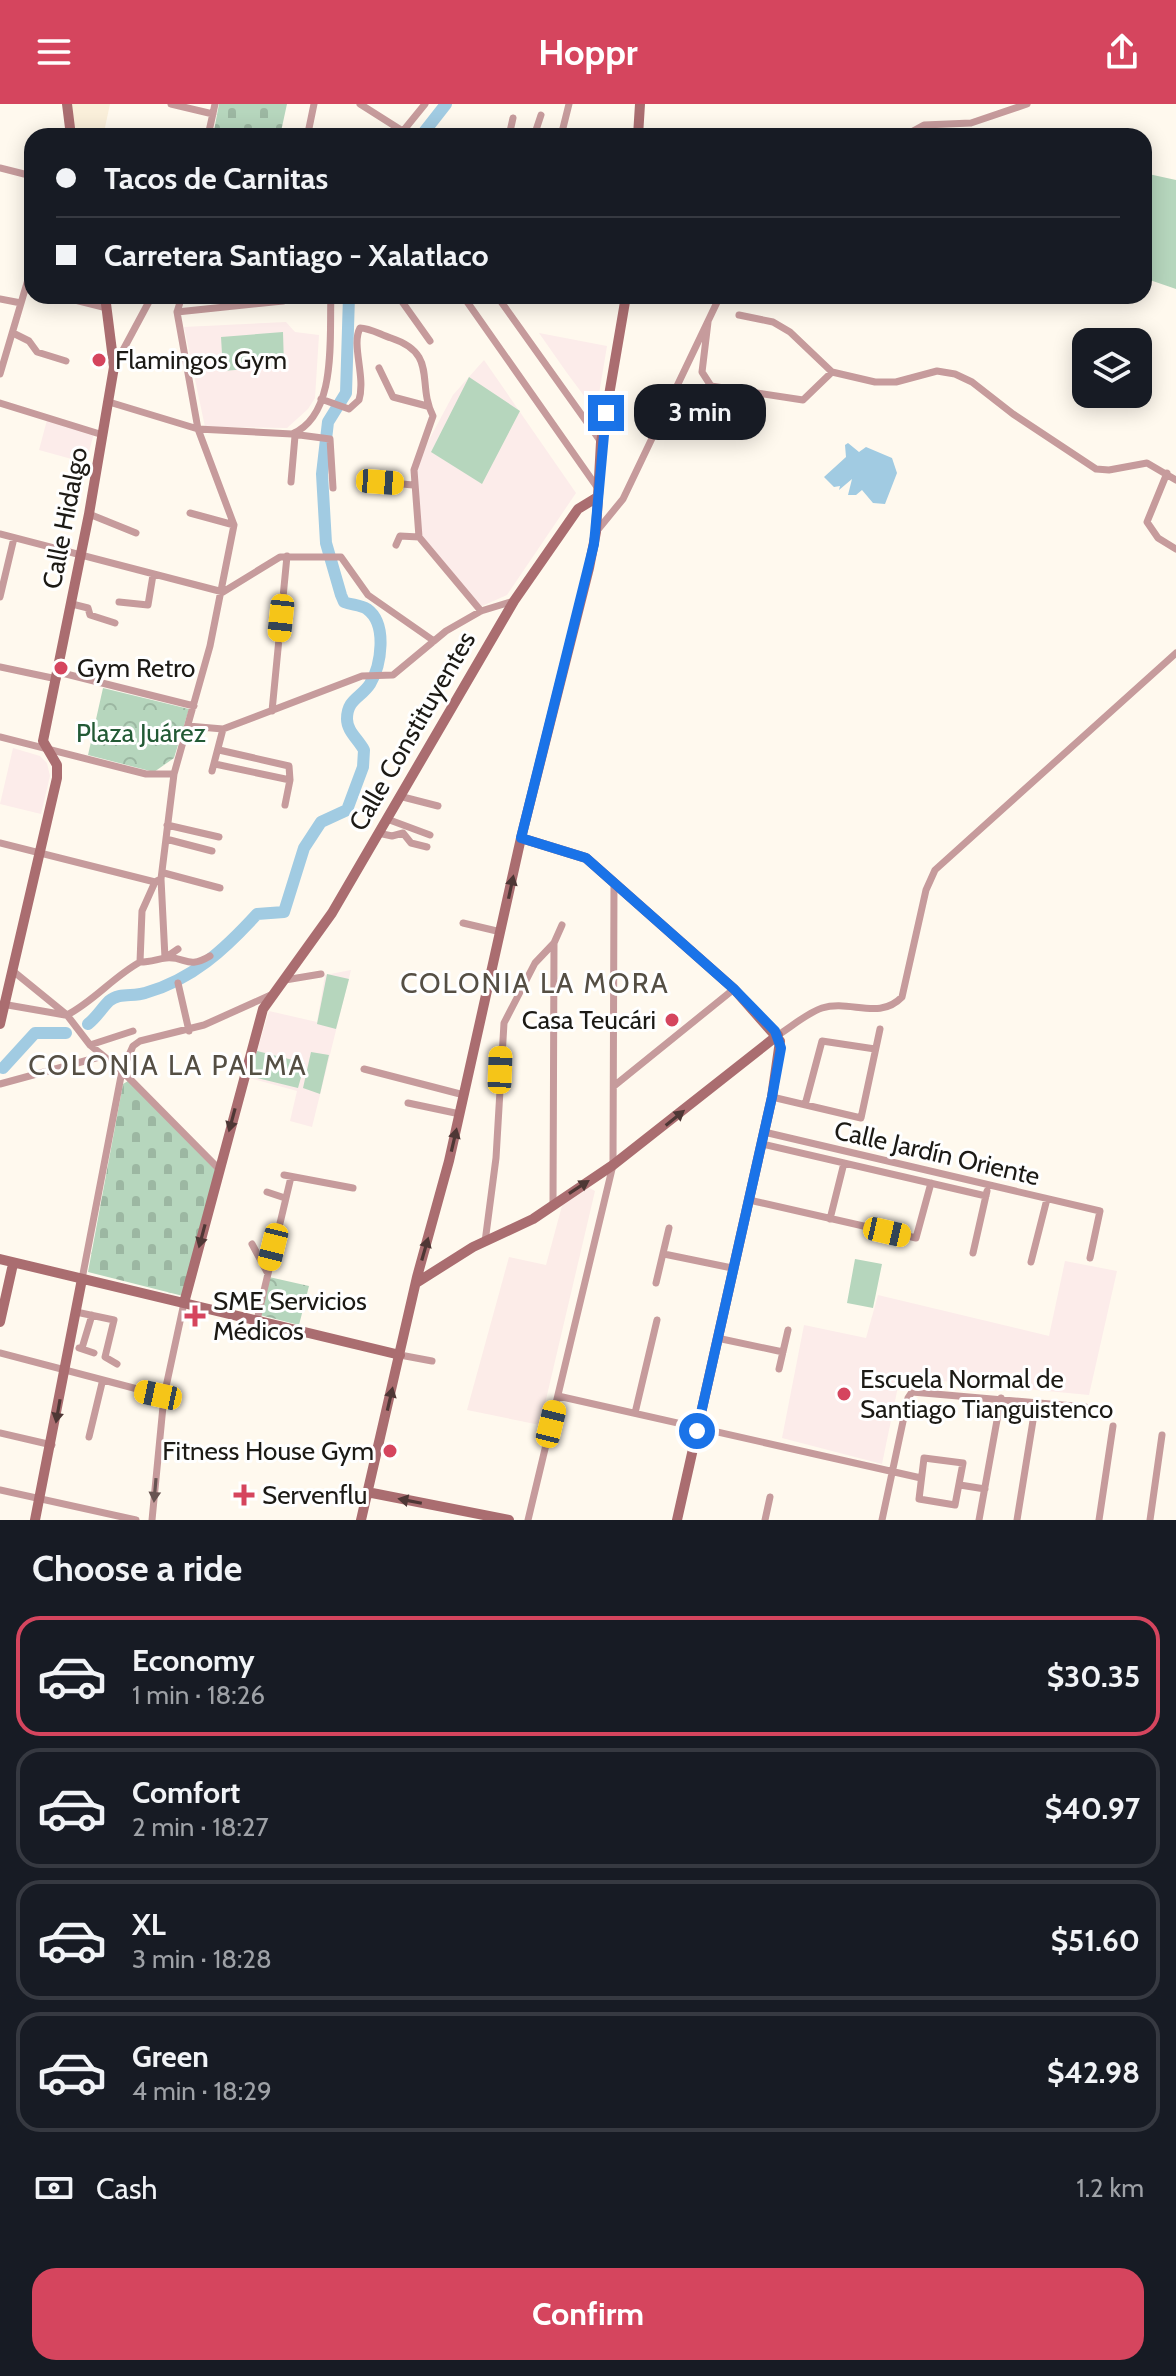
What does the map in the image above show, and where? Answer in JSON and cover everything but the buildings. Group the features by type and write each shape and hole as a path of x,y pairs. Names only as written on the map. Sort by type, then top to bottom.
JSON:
{"main road":[{"path":"67,104 70,128"},
{"path":"638,128 640,104"},
{"name":"Calle Hidalgo","path":"44,748 114,367 106,304"},
{"path":"361,1520 596,532 601,442 625,304"},
{"name":"Calle Constituyentes","path":"184,1303 263,1009 332,913 514,601 578,509 597,493"},
{"path":"0,1024 2,1004 13,971 57,771 44,748"},
{"path":"521,838 575,852 734,989 778,1035 781,1054 677,1520"},
{"path":"416,1283 485,1242 516,1229 613,1165 778,1035"},
{"path":"0,1259 400,1355"},
{"path":"0,1322 13,1264"},
{"path":"35,1520 82,1279"},
{"path":"367,1492 509,1520"}],"street":[{"path":"171,104 213,114"},
{"path":"210,128 215,104"},
{"path":"309,128 314,104"},
{"path":"360,104 393,128"},
{"path":"404,128 425,104"},
{"path":"563,128 569,104"},
{"path":"919,128 924,125 971,123 1027,104"},
{"path":"537,128 541,115"},
{"path":"511,128 513,118"},
{"path":"0,168 24,174"},
{"path":"0,374 4,351 24,297"},
{"path":"0,299 21,303"},
{"path":"91,304 107,308"},
{"path":"114,367 148,304"},
{"path":"165,958 160,878 174,774 223,592 234,525 198,429 177,312 180,304"},
{"path":"177,312 254,304"},
{"path":"291,482 293,435 314,413 321,399 330,304"},
{"path":"404,304 430,341"},
{"path":"468,304 597,493"},
{"path":"503,304 601,442"},
{"path":"596,532 623,499 715,304"},
{"path":"710,312 702,372 711,386 757,396 803,400 832,372"},
{"path":"739,315 773,322 790,332 832,372 875,382 896,382 937,371 955,374 972,382 1013,414 1096,469 1109,470 1147,463 1176,480"},
{"path":"321,399 345,408 355,406 362,388 356,340 362,328 404,342 417,352 423,362 427,406"},
{"path":"13,333 29,341 37,352 66,361"},
{"path":"379,368 393,397 427,406 433,413 433,425 415,466 413,485 419,537 481,611"},
{"path":"109,402 198,429 330,439 333,488"},
{"path":"0,403 103,435"},
{"path":"1167,473 1147,522 1158,538 1176,549"},
{"path":"380,482 413,485"},
{"path":"190,513 234,525"},
{"path":"89,514 136,533"},
{"path":"0,534 223,592 272,560 287,556 341,557 368,595 434,641"},
{"path":"396,545 400,536 419,537"},
{"path":"0,596 14,538"},
{"path":"272,711 287,556"},
{"path":"119,602 148,605 153,575"},
{"path":"188,726 223,729 362,676 389,676 405,668 434,641 481,611 514,601"},
{"path":"72,604 88,608 90,615 115,623"},
{"path":"778,1035 822,1008 880,1010 893,1006 902,997 926,890 935,870 1176,653"},
{"path":"0,667 57,675 194,706"},
{"path":"223,729 214,768 290,780"},
{"path":"0,737 146,774 174,774"},
{"path":"219,750 289,766 290,780 285,805"},
{"path":"399,796 438,806"},
{"path":"387,819 430,835"},
{"path":"167,825 219,837"},
{"path":"378,833 392,836 403,833 411,843 427,847"},
{"path":"166,839 212,851"},
{"path":"0,843 40,855 220,888"},
{"path":"140,962 142,911 160,878"},
{"path":"528,1520 613,1165 614,884"},
{"path":"463,923 469,925 470,922 501,932"},
{"path":"485,1242 496,1158 504,1023 535,963 554,943 562,925"},
{"path":"553,1205 554,943"},
{"path":"2,1004 67,1015 84,1006 116,976 140,962 156,962 178,949"},
{"path":"165,958 192,964 210,956"},
{"path":"13,971 67,1015 90,1045 122,1071 219,1169"},
{"path":"285,980 321,974"},
{"path":"178,983 189,1031"},
{"path":"614,1086 734,989"},
{"path":"82,1279 122,1071 133,1046 140,1041 189,1031 274,994"},
{"path":"772,1097 861,1118 880,1029"},
{"path":"90,1045 133,1031"},
{"path":"805,1105 822,1041 875,1049"},
{"path":"0,1084 103,1056"},
{"path":"364,1069 464,1095"},
{"path":"408,1103 460,1114"},
{"name":"Calle Jardín Oriente","path":"764,1132 1100,1211 1090,1258"},
{"path":"762,1144 986,1196"},
{"path":"813,1156 815,1144"},
{"path":"830,1219 844,1163"},
{"path":"257,1320 285,1198 287,1176 353,1188"},
{"path":"749,1200 918,1237 931,1183"},
{"path":"973,1253 989,1185"},
{"path":"267,1192 285,1198"},
{"path":"1031,1262 1047,1199"},
{"path":"656,1283 669,1228"},
{"path":"252,1244 267,1272"},
{"path":"664,1254 732,1268"},
{"path":"152,1520 164,1396 184,1303"},
{"path":"76,1312 114,1320 105,1357 117,1364"},
{"path":"82,1348 92,1315"},
{"path":"635,1413 657,1320"},
{"path":"779,1369 788,1330"},
{"path":"717,1338 783,1352"},
{"path":"70,1345 94,1353"},
{"path":"0,1353 102,1383 164,1396"},
{"path":"400,1355 432,1361"},
{"path":"89,1437 102,1383"},
{"path":"882,1520 912,1392 1085,1407"},
{"path":"558,1396 921,1478"},
{"path":"979,1520 1001,1398"},
{"path":"1017,1520 1036,1402"},
{"path":"1099,1520 1113,1426"},
{"path":"0,1433 52,1445"},
{"path":"1150,1520 1162,1435"},
{"path":"925,1457 960,1461 960,1485 954,1506 919,1499 925,1457"},
{"path":"960,1485 985,1489"},
{"path":"0,1490 107,1517 136,1520"},
{"path":"765,1520 770,1497"}],"shaded area":[{"path":"69,104 110,104 105,128 72,128"},
{"path":"286,322 295,332 319,335 315,398 308,409 287,428 205,427 184,327"},
{"path":"539,333 607,346 596,412 567,373"},
{"path":"484,360 576,493 507,595 480,607 419,537 415,466 453,395"},
{"path":"47,420 94,433 86,463 39,450"},
{"path":"13,748 40,756 47,763 50,776 41,814 0,804"},
{"path":"351,970 312,1127 290,1121 297,1091 249,1078 269,1011 317,1022 325,975"},
{"path":"584,1185 595,1191 540,1425 467,1410 509,1257 546,1265 563,1202"},
{"path":"1065,1261 1117,1271 1089,1395 900,1377 882,1464 782,1438 804,1325 866,1338 878,1295 1049,1336"}],"green space":[{"path":"219,104 287,104 282,128 214,128"},
{"path":"1152,175 1176,180 1176,289 1152,281"},
{"path":"283,332 284,366 223,371 221,337"},
{"path":"469,377 520,411 482,484 431,452"},
{"name":"Plaza Juárez","path":"103,688 189,709 174,758 154,772 88,755"},
{"path":"327,974 349,979 336,1029 317,1024"},
{"path":"257,1051 305,1063 298,1088 249,1076"},
{"path":"311,1052 329,1055 320,1094 303,1088"},
{"path":"128,1081 217,1169 187,1297 88,1272 123,1084"},
{"path":"855,1259 882,1264 873,1308 847,1303"},
{"path":"269,1277 309,1286 299,1325 260,1315"}],"water":[{"path":"848,443 859,452 866,447 892,458 897,473 885,504 873,503 862,490 856,495 848,495 852,479 839,490 840,486 834,487 824,477 846,457 845,445"}],"waterway":[{"path":"427,128 446,104"},
{"path":"88,1024 113,998 162,987 193,972 220,951 257,914 284,912 304,848 321,822 347,810 363,767 364,750 347,719 349,707 374,676 380,635 374,616 367,609 344,602 341,595 326,543 322,474 328,422 346,393 349,304"},
{"path":"3,1068 35,1033 66,1033"}],"place":[{"name":"Flamingos Gym","path":"99,360"},
{"name":"Gym Retro","path":"61,668"},
{"name":"Casa Teucári","path":"672,1020"},
{"name":"SME Servicios Médicos","path":"195,1316"},
{"name":"Escuela Normal de Santiago Tianguistenco","path":"844,1394"},
{"name":"Fitness House Gym","path":"390,1451"},
{"name":"Servenflu","path":"244,1495"}],"district":[{"name":"COLONIA LA MORA","path":"535,983"},
{"name":"COLONIA LA PALMA","path":"168,1065"}],"route":[{"path":"606,413 594,544 521,838 575,852 586,858 734,989 775,1031 780,1041 781,1054 772,1097 697,1431"}]}
